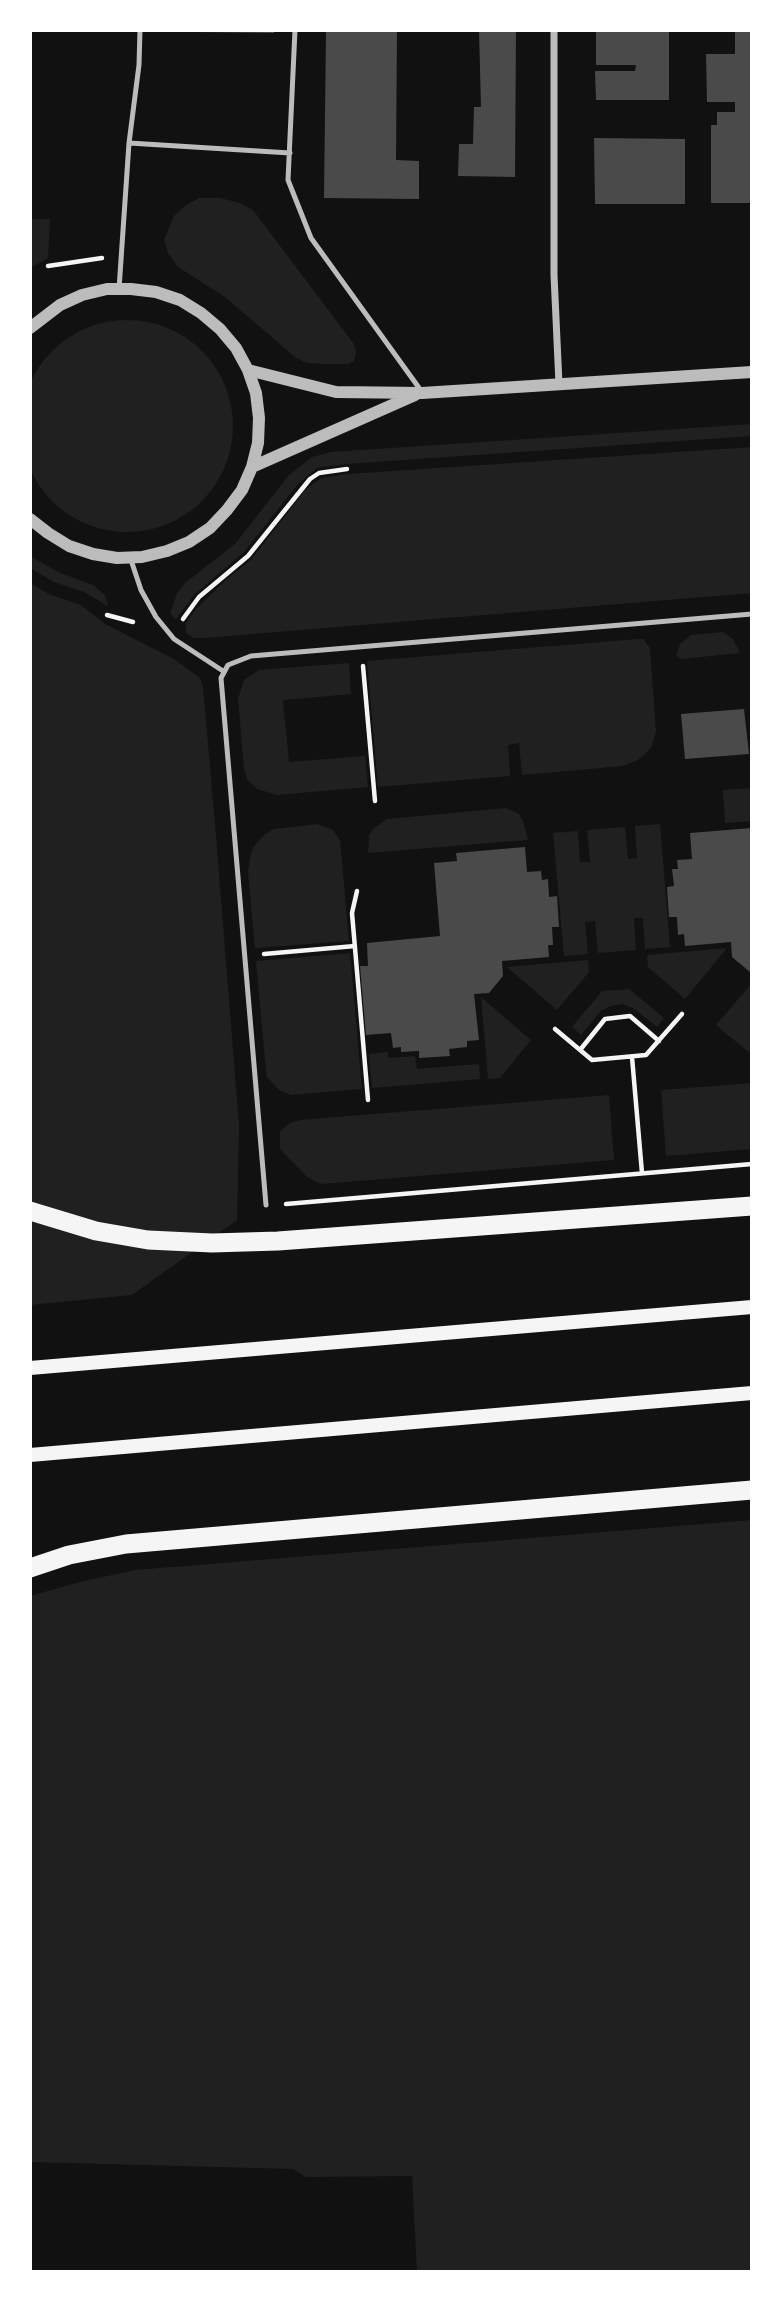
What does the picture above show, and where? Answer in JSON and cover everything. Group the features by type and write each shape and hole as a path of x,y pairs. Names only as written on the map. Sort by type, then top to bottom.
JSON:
{"highway":[{"path":"30,1211 96,1231 149,1240 212,1243 278,1241 752,1206"},
{"path":"30,1568 69,1555 126,1544 752,1490"}],"main road":[{"path":"30,1368 752,1307"},
{"path":"30,1455 752,1393"}],"street":[{"path":"554,30 554,275 559,384"},
{"path":"30,328 60,305 82,295 107,289 156,292 180,300 220,329 236,348 256,393 259,418 258,443 242,490 210,528 189,542 142,557 117,558 69,546 30,519"},
{"path":"248,370 336,392 422,393 752,372"},
{"path":"252,467 422,393"}],"lane":[{"path":"119,289 140,30"},
{"path":"295,30 288,180 311,238 422,393"},
{"path":"129,143 290,153"},
{"path":"130,557 156,617 174,639 223,671"},
{"path":"266,1205 223,671 228,665 251,656 752,614"}],"path":[{"path":"48,266 121,255"},
{"path":"181,621 199,597 248,556 310,479 319,473 347,469"},
{"path":"361,647 375,801"},
{"path":"357,891 352,913 368,1100"},
{"path":"256,954 355,946"},
{"path":"555,1029 592,1060 632,1057 646,1055 682,1014"},
{"path":"580,1050 606,1019 630,1016 659,1041"},
{"path":"632,1057 642,1173"},
{"path":"266,1205 752,1164"}],"shaded area":[{"path":"199,198 220,198 240,203 253,210 354,344 354,361 348,364 322,364 307,363 296,358 225,297 178,267 168,253 164,240 174,216"},
{"path":"30,219 50,219 48,258 30,268"},
{"path":"127,320 168,328 202,351 225,385 233,426 225,467 202,501 168,524 127,532 86,524 52,501 29,467 21,426 29,385 52,351 86,328"},
{"path":"752,424 752,436 317,468 298,484 244,552 195,594 176,619 170,614 177,593 185,583 235,544 289,475 312,457 331,452"},
{"path":"752,447 752,593 204,638 193,638 186,633 186,623 196,609 251,560 305,490 321,478 347,474"},
{"path":"30,556 58,572 93,585 105,595 108,606 30,568"},
{"path":"30,583 49,594 81,605 105,624 174,659 200,678 215,824 239,1125 237,1220 132,1295 30,1305"},
{"path":"723,632 733,639 740,653 681,659 676,655 680,644 691,635"},
{"path":"643,639 650,648 656,732 651,748 638,760 622,766 522,775 519,743 508,745 510,776 378,787 367,661"},
{"path":"349,663 351,694 283,700 289,762 365,756 368,787 277,795 257,789 247,779 244,769 238,699 244,680 259,670"},
{"path":"752,788 752,821 725,823 723,790"},
{"path":"506,808 519,814 528,840 368,853 369,835 387,819"},
{"path":"317,824 333,830 340,840 349,941 255,948 248,871 251,852 264,835 274,829"},
{"path":"660,824 670,947 645,949 643,918 634,918 636,950 598,953 595,921 585,922 588,954 564,956 553,833 578,831 580,862 590,862 587,830 625,827 628,859 637,858 635,826"},
{"path":"727,948 685,999 648,967 647,955"},
{"path":"350,953 362,1089 291,1095 279,1090 267,1077 256,961"},
{"path":"588,960 589,972 557,1010 507,967"},
{"path":"752,983 752,1055 716,1025"},
{"path":"629,989 664,1018 657,1027 633,1008 622,1004 601,1011 581,1035 572,1027 602,991"},
{"path":"481,997 531,1040 500,1078 488,1079"},
{"path":"388,1052 388,1058 415,1056 417,1069 479,1064 480,1079 372,1088 369,1054"},
{"path":"752,1083 752,1149 666,1156 661,1090"},
{"path":"609,1095 614,1160 321,1184 307,1177 280,1149 280,1131 290,1123 300,1120"},
{"path":"752,1520 752,2272 417,2272 412,2176 306,2177 293,2169 30,2162 30,1596 135,1570"}],"building":[{"path":"274,30 274,33 196,32"},
{"path":"326,30 397,30 396,160 419,161 419,199 324,198"},
{"path":"479,30 516,30 515,177 458,176 459,144 473,144 474,107 481,107"},
{"path":"596,30 669,30 669,100 596,100 595,71 635,71 636,65 596,65"},
{"path":"735,30 752,30 752,203 711,203 711,125 717,125 717,112 735,112 735,102 707,102 706,54 735,54"},
{"path":"594,138 685,139 685,204 595,204"},
{"path":"744,709 749,754 685,759 681,714"},
{"path":"752,828 750,972 732,957 731,942 685,946 684,934 678,935 677,917 669,917 667,887 674,886 672,869 678,869 677,860 692,859 690,833"},
{"path":"525,847 527,872 541,871 542,880 548,879 549,897 557,896 559,927 552,927 553,945 548,945 549,957 502,961 503,976 489,993 474,994 479,1040 467,1041 467,1047 449,1049 450,1056 419,1058 419,1051 401,1052 401,1047 393,1048 391,1033 366,1035 360,966 368,966 367,943 440,936 434,863 457,861 456,853"}]}
